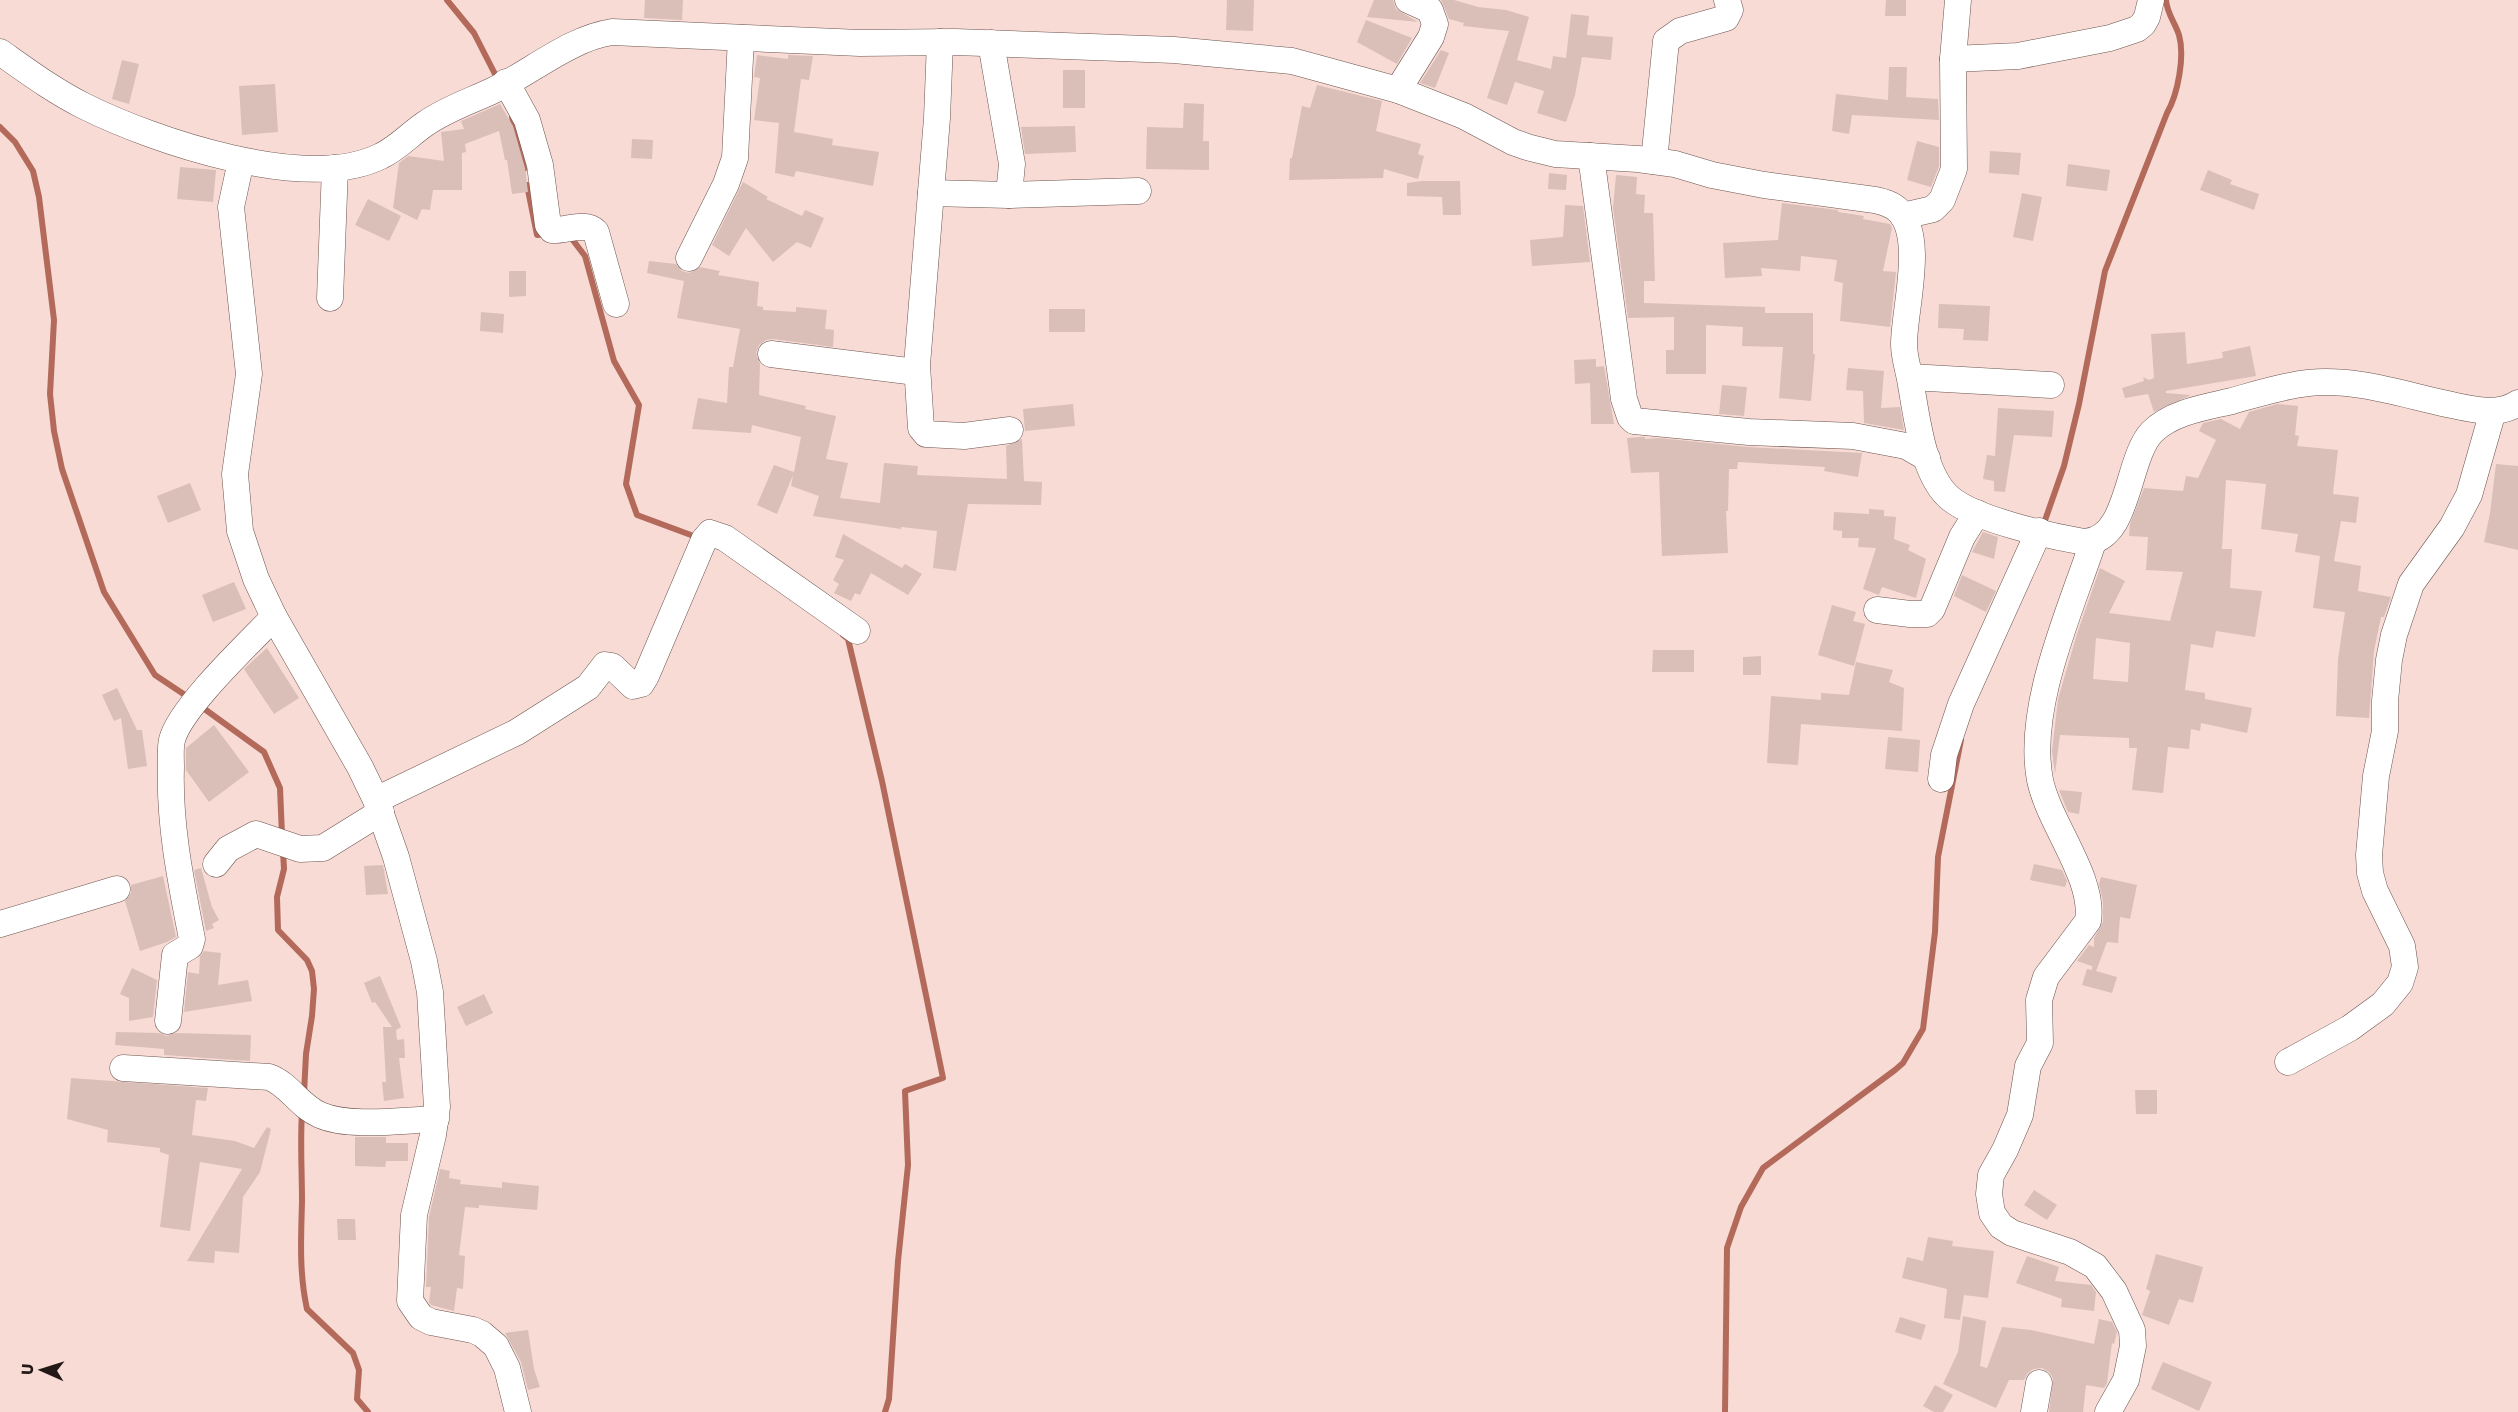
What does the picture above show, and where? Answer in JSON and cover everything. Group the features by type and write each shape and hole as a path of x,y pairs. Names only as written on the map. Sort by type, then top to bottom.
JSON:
{"street":[{"path":"1398,90 1431,37 1435,24 1430,10 1408,0"},
{"path":"1654,161 1666,41 1680,31 1726,18 1730,14 1727,0"},
{"path":"1903,216 1933,209 1948,190 1954,169 1953,59 1958,0"},
{"path":"1953,59 2018,56 2110,38 2137,29 2143,24 2147,18 2151,0"},
{"path":"0,52 61,93 106,117 185,145 241,161 309,169 335,168 369,161 381,156 435,118 584,40 604,33 860,43 991,43 1251,56 1292,61 1398,90 1470,118 1513,142 1555,154 1675,164 1712,175 1774,187 1875,200 1894,207 1903,216 1912,245 1904,345 1927,458 1936,480 1946,494 1958,504 1977,513 2074,540 2093,542 2105,536 2114,524 2145,440 2161,424 2189,412 2283,388 2320,382 2372,386 2466,408 2493,411 2518,403"},
{"path":"689,258 726,184 735,158 741,38"},
{"path":"940,42 931,193 916,372 921,428 926,434 964,436 1010,430"},
{"path":"991,43 1012,164 1009,195"},
{"path":"502,84 527,120 540,165 548,225 552,230 584,226 597,232 616,304"},
{"path":"1591,156 1624,399 1630,417 1634,421 1640,424 1749,432 1853,436 1906,446 1927,458"},
{"path":"241,161 232,194 231,223 249,374 238,449 235,494 240,531 256,579 274,618 360,767 378,806 403,880 428,976 435,1063 436,1119 414,1215 410,1301 421,1317 431,1322 473,1330 482,1334 496,1346 507,1368 518,1412"},
{"path":"330,298 335,168"},
{"path":"931,193 1009,195 1138,191"},
{"path":"771,354 916,372"},
{"path":"1910,377 2051,385"},
{"path":"2288,1062 2350,1028 2376,1010 2393,992 2406,967 2402,946 2374,891 2369,855 2376,776 2385,731 2389,660 2394,635 2411,584 2452,527 2469,495 2493,411"},
{"path":"1877,610 1927,614 1932,609 1962,537 1977,513"},
{"path":"1941,779 1944,755 1961,704 2038,531"},
{"path":"216,864 228,849 256,834 300,849 322,848 378,806 517,732 588,687 605,665 612,666 633,686 641,684 704,540 710,533 725,538 857,631"},
{"path":"2093,542 2045,690 2039,719 2037,760 2046,802 2081,879 2090,910 2088,921 2046,977 2039,1000 2040,1043 2025,1074 2020,1115 2006,1150 1991,1176 1989,1194 1992,1214 2001,1226 2012,1233 2070,1252 2095,1266 2114,1291 2132,1330 2133,1346 2126,1380 2108,1412"},
{"path":"168,1021 175,955 190,946 192,939 178,868 170,791 172,739 184,717 213,681 274,618"},
{"path":"0,924 117,889"},
{"path":"123,1068 268,1077 279,1080 309,1108 320,1115 336,1120 436,1119"},
{"path":"2034,1412 2039,1383"}],"building":[{"path":"645,0 683,0 682,20 644,18"},
{"path":"1227,0 1254,0 1253,31 1226,30"},
{"path":"1374,0 1393,0 1396,9 1418,22 1367,17"},
{"path":"1441,0 1454,0 1478,7 1506,10 1529,17 1517,60 1551,69 1553,56 1566,58 1571,14 1589,16 1587,35 1613,37 1611,60 1582,57 1575,95 1566,122 1537,113 1544,91 1515,82 1507,105 1487,98 1509,31 1463,26 1464,23 1449,19"},
{"path":"1886,0 1906,0 1906,16 1885,16"},
{"path":"1366,20 1412,38 1397,64 1357,42"},
{"path":"1441,50 1449,53 1435,88 1420,83"},
{"path":"757,55 788,59 788,55 813,56 809,80 801,79 794,132 833,139 832,145 879,152 873,186 796,171 794,177 775,173 779,123 754,120 760,78 754,77"},
{"path":"122,60 139,64 129,104 112,99"},
{"path":"1889,67 1907,67 1906,97 1938,99 1939,120 1852,115 1849,134 1832,131 1836,94 1888,100"},
{"path":"1063,70 1085,70 1085,108 1063,108"},
{"path":"275,84 278,132 242,135 239,86"},
{"path":"1317,85 1382,101 1376,131 1421,144 1418,154 1424,156 1418,179 1384,169 1383,178 1289,180 1290,158 1292,158 1302,106 1310,108"},
{"path":"1184,103 1204,104 1203,141 1209,141 1209,170 1146,169 1147,127 1183,128"},
{"path":"500,104 513,126 525,168 528,192 512,194 507,160 505,160 499,131 465,144 466,152 462,153 462,190 433,190 430,210 422,209 417,220 393,208 399,163 408,156 444,161 441,132 464,129 461,121"},
{"path":"1075,126 1076,152 1025,154 1021,127"},
{"path":"632,139 653,140 652,159 631,158"},
{"path":"1917,141 1939,147 1939,166 1931,187 1907,180"},
{"path":"1990,151 2021,153 2019,175 1989,173"},
{"path":"2068,164 2110,170 2107,191 2066,186"},
{"path":"180,167 216,170 213,202 177,199"},
{"path":"2208,170 2232,180 2230,184 2259,194 2254,210 2200,190"},
{"path":"1549,173 1567,175 1566,190 1548,189"},
{"path":"1616,175 1637,177 1636,194 1645,195 1644,213 1653,213 1655,281 1644,281 1644,303 1765,307 1765,313 1813,313 1813,354 1815,354 1811,401 1779,398 1783,347 1742,346 1743,327 1706,325 1706,374 1666,374 1666,350 1674,350 1674,317 1628,318 1613,208"},
{"path":"1460,181 1461,215 1443,215 1442,197 1407,196 1407,183"},
{"path":"743,182 768,197 766,199 802,216 805,210 824,218 811,248 797,242 773,262 746,228 729,256 712,245"},
{"path":"2022,193 2042,197 2033,241 2013,237"},
{"path":"368,199 401,216 389,241 355,225"},
{"path":"1782,203 1838,210 1838,212 1864,216 1863,219 1890,224 1892,228 1883,271 1896,272 1890,327 1840,321 1843,283 1834,281 1837,260 1801,256 1800,271 1761,268 1762,276 1725,278 1723,243 1778,240"},
{"path":"1565,205 1583,206 1590,262 1532,266 1530,240 1563,237"},
{"path":"649,261 676,264 682,271 689,273 700,267 720,271 718,275 759,282 757,306 763,307 763,310 796,312 796,307 827,310 825,329 834,330 833,347 773,339 766,340 759,345 756,353 760,364 759,395 836,416 826,459 848,463 840,498 880,503 884,463 918,466 917,475 1007,479 1006,446 1022,439 1024,481 1042,482 1041,505 968,504 956,571 933,568 937,531 901,527 901,529 813,516 819,496 791,486 793,475 777,514 757,505 774,465 794,472 801,437 752,425 751,433 692,429 698,398 727,403 729,367 733,367 740,329 677,318 684,281 647,273"},
{"path":"509,271 526,271 526,296 509,297"},
{"path":"1939,304 1990,306 1988,341 1963,340 1964,329 1938,328"},
{"path":"1049,309 1085,309 1085,332 1049,332"},
{"path":"481,312 504,314 503,333 480,331"},
{"path":"2185,332 2187,364 2223,358 2222,352 2250,346 2256,376 2166,391 2166,393 2191,395 2154,412 2148,394 2125,398 2122,388 2144,381 2143,377 2149,380 2154,378 2151,334"},
{"path":"1596,359 1596,367 1604,366 1614,424 1591,424 1590,383 1575,384 1574,360"},
{"path":"1848,368 1884,371 1881,408 1900,407 1904,430 1864,423 1863,391 1846,390"},
{"path":"1722,385 1747,387 1744,416 1719,414"},
{"path":"1073,404 1075,426 1025,431 1023,409"},
{"path":"2277,404 2298,406 2295,435 2299,436 2297,446 2338,450 2333,494 2359,497 2356,523 2341,521 2334,561 2361,566 2358,591 2391,597 2384,617 2381,617 2374,651 2369,718 2336,716 2338,659 2345,612 2313,608 2320,556 2295,552 2298,534 2261,529 2266,484 2226,480 2222,549 2232,549 2230,588 2262,591 2255,637 2216,631 2213,648 2191,644 2185,690 2205,693 2205,699 2252,708 2247,733 2201,723 2200,731 2191,729 2189,749 2168,747 2163,793 2132,790 2137,748 2129,748 2129,738 2060,735 2055,774 2052,751 2058,699 2100,568 2125,581 2109,613 2170,621 2183,572 2146,570 2148,537 2129,536 2130,524 2144,488 2183,491 2186,476 2198,478 2216,440 2199,431 2203,423 2221,419 2240,429 2249,412","holes":["2096,638 2130,643 2128,682 2093,679"]},
{"path":"1998,408 2054,411 2052,437 2014,435 2005,492 1994,491 1994,481 1983,479 1987,455 1995,456"},
{"path":"1645,437 1645,439 1659,438 1748,447 1862,453 1858,477 1824,471 1825,467 1738,462 1737,469 1729,469 1728,511 1726,511 1728,553 1662,556 1659,472 1631,473 1627,438"},
{"path":"2496,464 2518,466 2518,550 2484,542"},
{"path":"190,483 201,510 168,523 157,496"},
{"path":"1869,509 1884,510 1884,516 1896,517 1894,539 1910,545 1908,550 1926,559 1916,598 1882,587 1879,595 1863,589 1876,548 1858,547 1859,538 1842,538 1842,531 1833,530 1834,512 1869,514"},
{"path":"1983,532 1998,537 1994,559 1972,552"},
{"path":"843,534 902,568 905,564 922,574 908,595 871,573 860,595 855,593 851,601 834,593 839,584 833,580 844,560 835,557"},
{"path":"1962,575 1996,591 1986,612 1954,596"},
{"path":"234,582 246,609 213,622 202,595"},
{"path":"1832,605 1856,612 1853,621 1865,624 1854,666 1818,655"},
{"path":"267,648 299,698 274,714 244,669"},
{"path":"1653,650 1694,650 1694,672 1652,672"},
{"path":"1761,656 1761,675 1743,675 1743,657"},
{"path":"1856,662 1893,670 1889,682 1904,688 1902,731 1801,724 1798,765 1767,763 1771,696 1821,700 1821,693 1849,695"},
{"path":"117,688 137,730 142,730 147,766 128,769 121,718 114,721 102,695"},
{"path":"214,725 249,772 209,802 186,770 186,748"},
{"path":"1888,737 1920,740 1918,772 1885,769"},
{"path":"2059,790 2082,792 2079,814 2068,812"},
{"path":"2034,864 2062,870 2067,881 2065,887 2030,880"},
{"path":"383,865 388,894 366,895 364,866"},
{"path":"201,868 212,907 219,920 212,924 214,928 206,931 194,870"},
{"path":"163,876 176,937 140,951 125,901 131,893 131,885"},
{"path":"2101,877 2137,885 2130,919 2120,917 2118,943 2107,942 2096,971 2117,977 2112,993 2082,985 2087,969 2092,970 2092,966 2077,961 2089,945 2094,947 2094,938 2103,922 2103,902 2099,884"},
{"path":"204,951 221,953 218,985 248,980 252,1001 184,1012 188,972 199,974 200,956"},
{"path":"132,968 157,980 153,1017 129,1021 129,998 120,994"},
{"path":"380,976 401,1027 396,1030 397,1040 404,1039 405,1058 399,1058 404,1098 384,1101 382,1082 386,1082 383,1027 392,1027 375,1002 372,1003 364,983"},
{"path":"484,994 493,1013 466,1026 457,1007"},
{"path":"116,1032 159,1033 167,1036 176,1033 251,1035 250,1061 164,1055 164,1049 115,1045"},
{"path":"71,1078 208,1088 206,1101 196,1100 192,1135 235,1141 254,1148 267,1127 271,1129 260,1172 243,1197 239,1253 215,1251 214,1263 187,1261 242,1169 200,1162 190,1231 160,1227 169,1155 160,1152 160,1148 107,1142 108,1130 67,1119"},
{"path":"2135,1090 2157,1090 2157,1114 2136,1114"},
{"path":"355,1137 386,1137 386,1143 408,1143 408,1161 386,1161 385,1167 355,1166"},
{"path":"440,1169 450,1171 449,1178 461,1180 460,1184 502,1188 502,1182 539,1186 537,1210 479,1205 479,1208 465,1207 459,1255 465,1256 463,1289 457,1288 454,1311 431,1305 429,1302 431,1287 426,1287 429,1217"},
{"path":"2034,1190 2057,1205 2047,1220 2024,1205"},
{"path":"337,1219 355,1219 356,1240 338,1240"},
{"path":"1928,1237 1953,1241 1952,1246 1994,1251 1988,1298 1964,1295 1960,1320 1944,1318 1947,1289 1902,1278 1907,1257 1923,1261"},
{"path":"2156,1254 2203,1267 2193,1303 2179,1299 2169,1325 2142,1315 2150,1291 2146,1289"},
{"path":"2027,1256 2059,1267 2055,1281 2091,1285 2096,1292 2094,1311 2061,1307 2062,1299 2016,1283"},
{"path":"1963,1316 1986,1321 1980,1366 1987,1368 2002,1327 2031,1330 2094,1344 2099,1319 2112,1322 2117,1332 2114,1344 2112,1343 2107,1383 2104,1388 2086,1385 2083,1412 2049,1412 2053,1378 2042,1368 2033,1369 2024,1380 2009,1380 1996,1408 1943,1384 1958,1352"},
{"path":"1900,1317 1926,1325 1921,1340 1895,1332"},
{"path":"528,1330 534,1369 540,1387 528,1390 521,1362 505,1333"},
{"path":"2163,1362 2212,1382 2199,1411 2151,1389"},
{"path":"1935,1385 1953,1395 1943,1412 1934,1412 1923,1406"}],"waterway":[{"path":"447,0 474,33 498,80"},
{"path":"2043,526 2064,466 2079,404 2105,271 2177,86 2181,64 2181,44 2166,0"},
{"path":"512,117 524,169"},
{"path":"0,127 15,142 33,171 39,197 54,320 50,394 54,431 62,469 104,592 155,675 191,699"},
{"path":"527,185 537,235 548,234"},
{"path":"569,235 585,256 614,361 639,405 626,484 637,515 699,538"},
{"path":"843,635 848,639 882,781 943,1078 905,1091 908,1165 898,1261 889,1399 885,1412"},
{"path":"199,705 264,752 280,788 282,835"},
{"path":"1725,1412 1727,1248 1741,1207 1763,1168 1895,1070 1903,1063 1923,1029 1935,932 1938,857 1961,740"},
{"path":"283,851 284,869 277,897 278,930 307,960 312,971 314,989 304,1093"},
{"path":"302,1112 301,1256 307,1309 353,1353 359,1370 357,1399 368,1412"}]}
